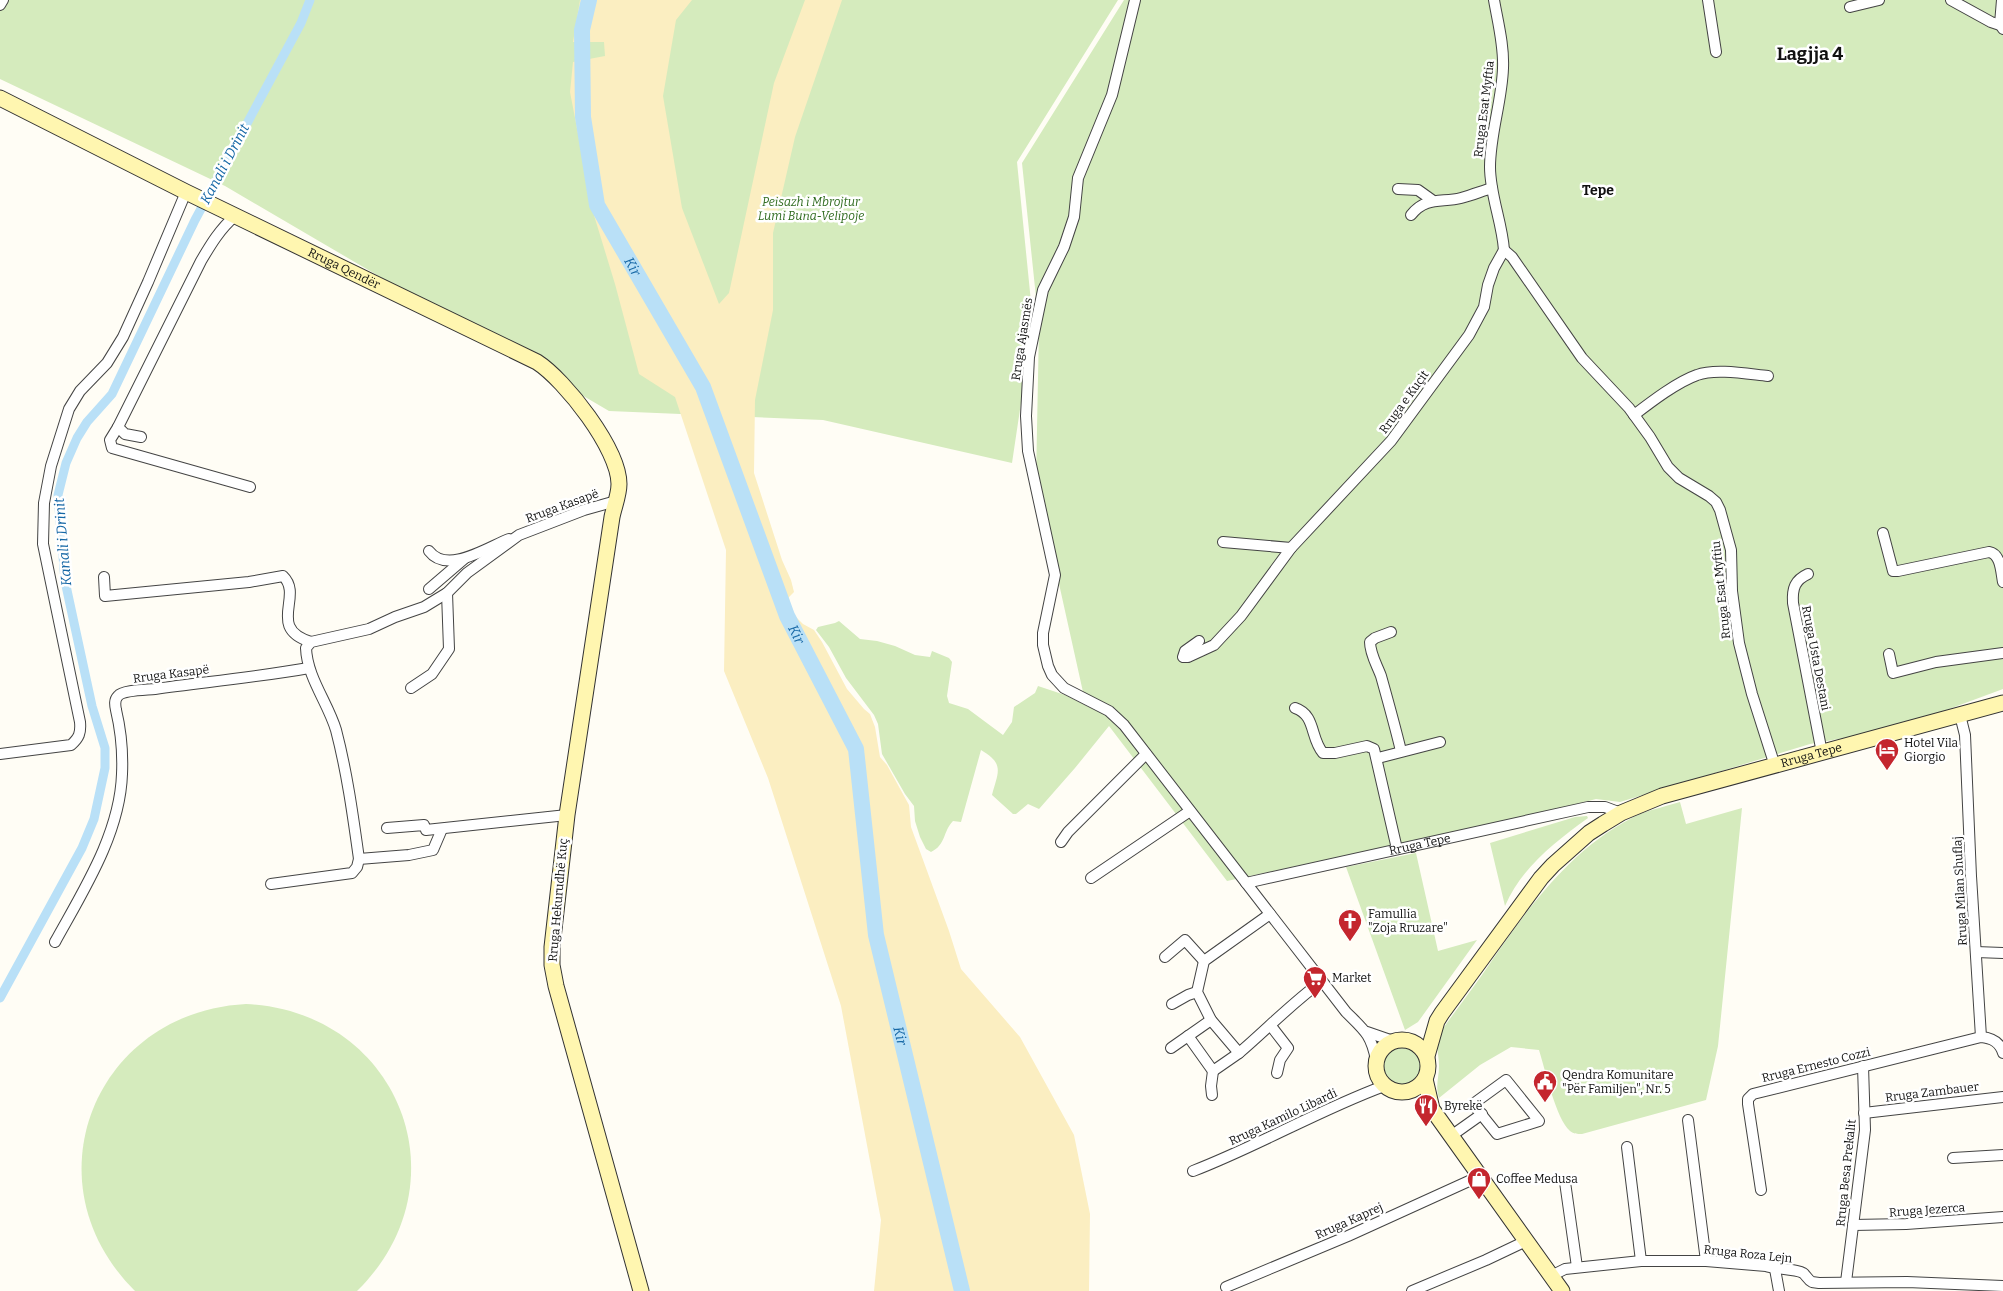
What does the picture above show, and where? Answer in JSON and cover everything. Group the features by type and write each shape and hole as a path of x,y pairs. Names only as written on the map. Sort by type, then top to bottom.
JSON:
{"street":[{"path":"0,5 3,0"},
{"name":"Rruga Ajasmës","path":"1136,0 1112,95 1078,178 1074,217 1064,246 1043,290 1029,357 1026,385 1026,438 1055,576 1043,633 1043,645 1048,666 1052,675 1064,688 1116,717 1146,754"},
{"name":"Rruga Esat Myftia","path":"1494,0 1501,40 1503,70 1490,167 1492,188 1502,228 1504,250"},
{"path":"1708,0 1716,52"},
{"path":"1850,7 1879,0"},
{"path":"1951,0 2002,27"},
{"path":"2002,0 1999,13 2002,27"},
{"name":"Rruga Qendër","path":"0,98 545,368 555,375 584,410 606,445 618,476 619,484 616,501"},
{"path":"1411,215 1419,207 1432,200 1461,198 1492,188"},
{"path":"1398,189 1418,190 1432,200"},
{"path":"0,754 71,745 78,740 81,732 61,625 43,544 44,503 51,466 69,409 80,391 107,363 123,337 189,193"},
{"path":"235,216 223,226 201,261 110,440 112,448 250,487"},
{"name":"Rruga Esat Myftiu","path":"1504,250 1512,257 1582,358 1634,415 1668,467 1678,478 1716,502 1724,518 1731,550 1732,591 1739,643 1752,694 1775,766"},
{"name":"Rruga e Kuçit","path":"1199,641 1185,651 1183,657 1188,657 1214,645 1241,616 1291,548 1386,446 1456,354 1484,307 1488,285 1494,268 1504,250"},
{"path":"1634,415 1698,374 1732,372 1768,376"},
{"path":"118,427 125,434 141,436"},
{"name":"Rruga Kasapë","path":"311,642 369,629 424,607 447,593 467,573 519,536 584,510 616,501"},
{"name":"Rruga Hekurudhë Kuç","path":"616,501 567,815 553,937 552,965 556,986 641,1291"},
{"path":"1883,533 1893,571 1898,572 1989,552 1997,557 2003,582"},
{"path":"429,590 450,569 465,559 476,555 490,546 519,536"},
{"path":"1223,542 1291,548"},
{"path":"429,551 433,557 441,559 465,559"},
{"name":"Rruga Usta Destani","path":"1808,574 1800,578 1794,585 1793,603 1822,753"},
{"path":"104,577 105,596 250,582 283,576 288,580 288,625 292,633 299,639 311,642 306,648 309,668 336,730 359,859 357,867 352,873 271,884"},
{"path":"411,688 432,674 449,649 447,593"},
{"path":"1391,632 1375,638 1370,642 1370,648 1377,662 1389,701 1401,751"},
{"path":"1889,654 1893,673 1936,662 2003,653"},
{"name":"Rruga Kasapë","path":"55,942 86,885 110,834 118,804 122,776 122,752 121,731 114,703 116,697 121,693 134,691 204,684 309,668"},
{"name":"Rruga Tepe","path":"1427,1056 1437,1021 1541,878 1564,854 1589,833 1621,813 1662,796 2003,704"},
{"path":"1295,708 1306,713 1323,753 1367,746 1374,749 1378,758 1397,849"},
{"name":"Rruga Milan Shuflaj","path":"1960,715 1965,735 1970,876 1981,1037"},
{"path":"1378,758 1440,742"},
{"path":"1061,842 1068,832 1146,754 1346,1012 1367,1032 1372,1042 1376,1060"},
{"name":"Rruga Tepe","path":"1246,883 1588,807 1605,807 1621,813"},
{"path":"1090,878 1190,811"},
{"path":"387,828 424,825 426,830 442,829 567,815"},
{"path":"359,859 410,855 433,850 442,829"},
{"path":"1239,1053 1211,1020 1197,992 1204,961 1270,914"},
{"path":"1165,957 1185,940 1204,961"},
{"path":"1976,952 2003,952"},
{"path":"1212,1095 1211,1086 1214,1070 1239,1053 1271,1026 1286,1009 1322,981"},
{"path":"1172,1004 1197,992"},
{"path":"1171,1048 1211,1020"},
{"name":"Rruga Tepe","path":"1398,1040 1422,1031 1437,1021"},
{"path":"1271,1026 1288,1048 1280,1060 1277,1073"},
{"path":"1367,1032 1413,1042 1427,1056 1429,1068 1425,1079 1417,1088 1406,1093"},
{"path":"1188,1036 1214,1070"},
{"path":"1981,1037 1990,1037 1999,1044 2003,1053"},
{"name":"Rruga Ernesto Cozzi","path":"1761,1190 1748,1099 1753,1094 1981,1037"},
{"path":"1398,1040 1385,1045 1379,1052 1375,1069 1378,1078 1384,1086 1395,1092 1406,1093 1432,1109"},
{"name":"Rruga Besa Prekalit","path":"1846,1282 1864,1130 1863,1066"},
{"path":"1425,1079 1432,1109 1562,1291"},
{"path":"1506,1080 1539,1121 1497,1134 1482,1114 1474,1104 1506,1080"},
{"name":"Rruga Kamilo Libardi","path":"1193,1171 1229,1157 1341,1103 1384,1086"},
{"name":"Rruga Zambauer","path":"1864,1113 2003,1097"},
{"path":"1451,1136 1482,1114"},
{"path":"1688,1120 1706,1261"},
{"path":"1627,1147 1642,1261"},
{"path":"1953,1158 2003,1155"},
{"name":"Rruga Kaprej","path":"1226,1287 1348,1236 1480,1176"},
{"path":"1565,1182 1577,1267"},
{"name":"Rruga Jezerca","path":"1853,1226 2003,1217"},
{"path":"1412,1291 1526,1241"},
{"name":"Rruga Roza Lejn","path":"1551,1276 1565,1268 1642,1261 1706,1261 1766,1266 1799,1272 1812,1282 1846,1282 1908,1287 2003,1286"},
{"path":"1776,1269 1778,1291"}],"green space":[{"name":"Peisazh i Mbrojtur Lumi Buna-Velipoje","path":"0,0 1118,0 1017,162 1033,322 1012,463 823,420 609,411 225,186 0,79"},
{"path":"1124,0 2003,0 2003,689 1895,729 1810,744 1620,802 1596,799 1558,809 1227,881 1109,726 1039,809 1028,804 1016,814 1013,814 992,795 998,769 997,764 989,755 981,750 961,822 953,821 936,849 931,852 926,849 915,821 914,806 882,754 878,724 874,715 846,678 829,647 816,630 818,627 839,621 860,639 895,646 915,655 930,657 932,651 949,658 952,662 947,696 949,703 968,709 1003,735 1012,722 1014,707 1035,693 1038,686 1065,695 1097,711 1083,692 1036,480 1039,326 1022,163"},
{"path":"1680,802 1686,824 1742,808 1718,1046 1706,1100 1582,1134 1574,1133 1565,1125 1560,1116 1539,1050 1511,1047 1480,1065 1439,1098 1437,1090 1439,1066 1437,1046 1439,1034 1532,906 1570,863 1592,844 1640,814"},
{"path":"1587,816 1588,818 1540,856 1520,879 1505,906 1490,843 1575,817"},
{"path":"1416,853 1438,951 1477,940 1418,1022 1405,1030 1346,867"},
{"path":"246,1004 299,1014 343,1037 377,1069 400,1110 411,1155 408,1202 390,1248 357,1291 135,1291 102,1248 85,1202 82,1155 93,1110 115,1070 149,1037 193,1014"},
{"path":"1407,1046 1414,1049 1420,1055 1423,1066 1422,1074 1414,1083 1407,1086 1399,1086 1392,1083 1384,1074 1383,1062 1386,1055 1395,1047"}],"sand":[{"path":"580,0 692,0 676,20 663,96 682,208 719,304 729,293 774,83 805,0 842,0 795,137 773,233 773,310 755,400 754,473 782,560 791,580 794,592 789,597 790,607 794,615 803,624 814,630 847,689 870,714 875,727 880,757 887,765 909,805 911,827 961,969 1020,1037 1074,1135 1090,1214 1089,1291 874,1291 881,1220 841,1006 768,778 724,671 726,550 675,397 639,374 593,212 570,92 573,62 605,56 604,42 573,42"}],"waterway":[{"name":"Kanali i Drinit","path":"0,998 82,848 94,819 105,768 105,748 92,706 65,581 58,495 66,463 77,438 87,422 112,394 195,220 301,23 310,0"},
{"name":"Kir","path":"589,0 582,30 583,117 597,205 703,387 787,616 856,749 876,935 962,1291"}],"place":[{"name":"Hotel Vila Giorgio","path":"1887,771"},
{"name":"Famullia \"Zoja Rruzare\"","path":"1350,942"},
{"name":"Market","path":"1315,999"},
{"name":"Qendra Komunitare \"Për Familjen\", Nr. 5","path":"1545,1103"},
{"name":"Byrekë","path":"1426,1127"},
{"name":"Coffee Medusa","path":"1479,1200"}],"district":[{"name":"Lagjja 4","path":"1810,54"},
{"name":"Tepe","path":"1598,190"}]}
